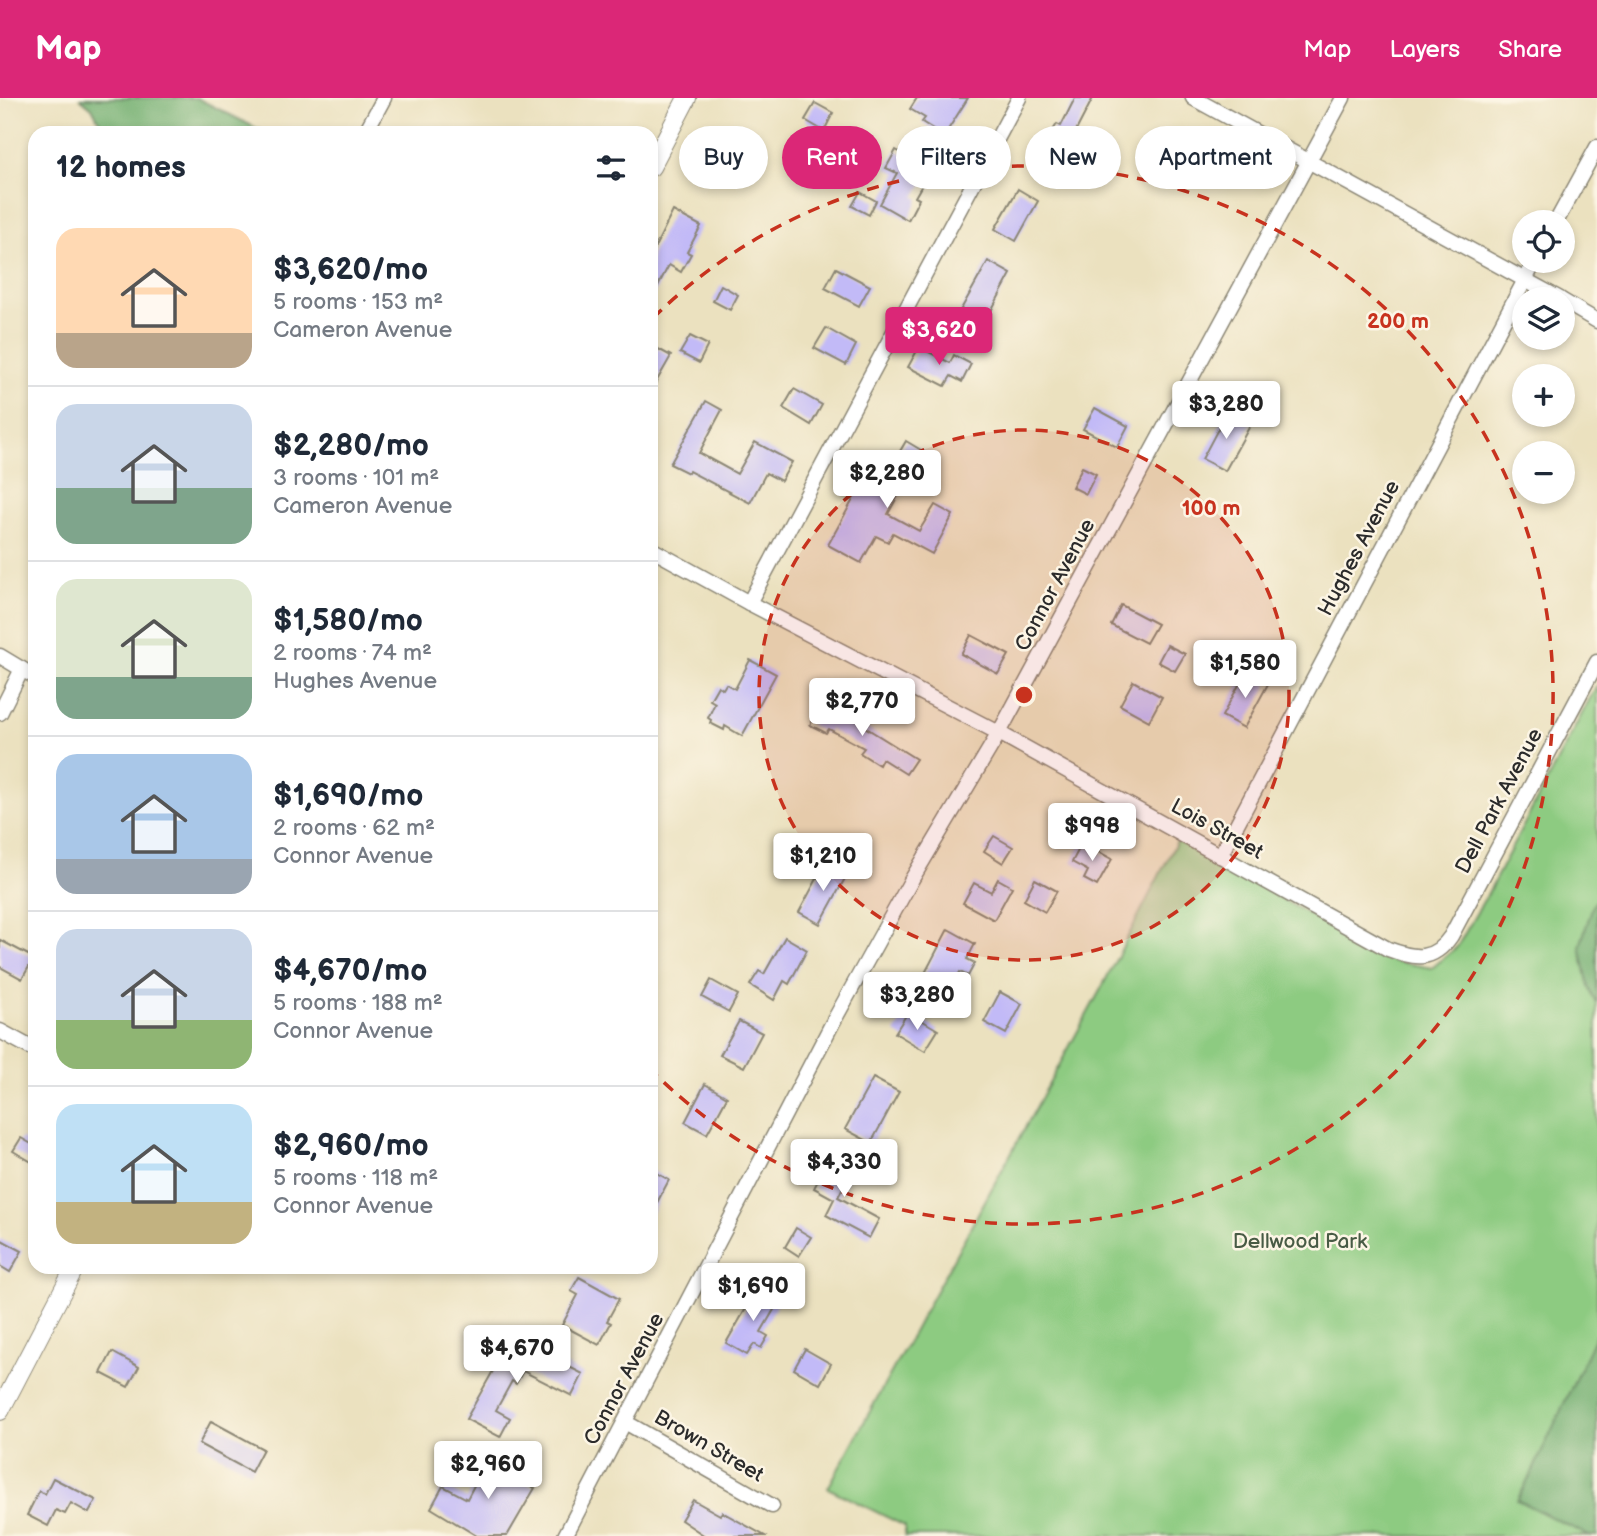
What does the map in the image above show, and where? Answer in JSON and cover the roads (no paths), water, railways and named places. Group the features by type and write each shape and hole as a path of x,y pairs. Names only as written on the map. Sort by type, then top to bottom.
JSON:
{"street":[{"path":"369,126 384,98"},
{"path":"658,154 687,98"},
{"path":"749,603 1019,98"},
{"path":"1193,98 1539,287"},
{"name":"Connor Avenue","path":"565,1536 832,1024 912,879 999,733 1343,98"},
{"path":"1563,210 1597,147"},
{"name":"Hughes Avenue","path":"1220,856 1528,273"},
{"path":"1575,308 1597,321"},
{"name":"Lois Street","path":"658,553 999,733 1388,949 1417,957 1432,955"},
{"path":"0,656 28,673 0,713"},
{"name":"Dell Park Avenue","path":"1432,955 1442,949 1451,936 1597,662"},
{"path":"0,1031 28,1047"},
{"path":"0,1411 71,1274"},
{"name":"Brown Street","path":"625,1422 772,1506"}],"park label":[{"name":"Dellwood Park","path":"1300,1241"}]}
